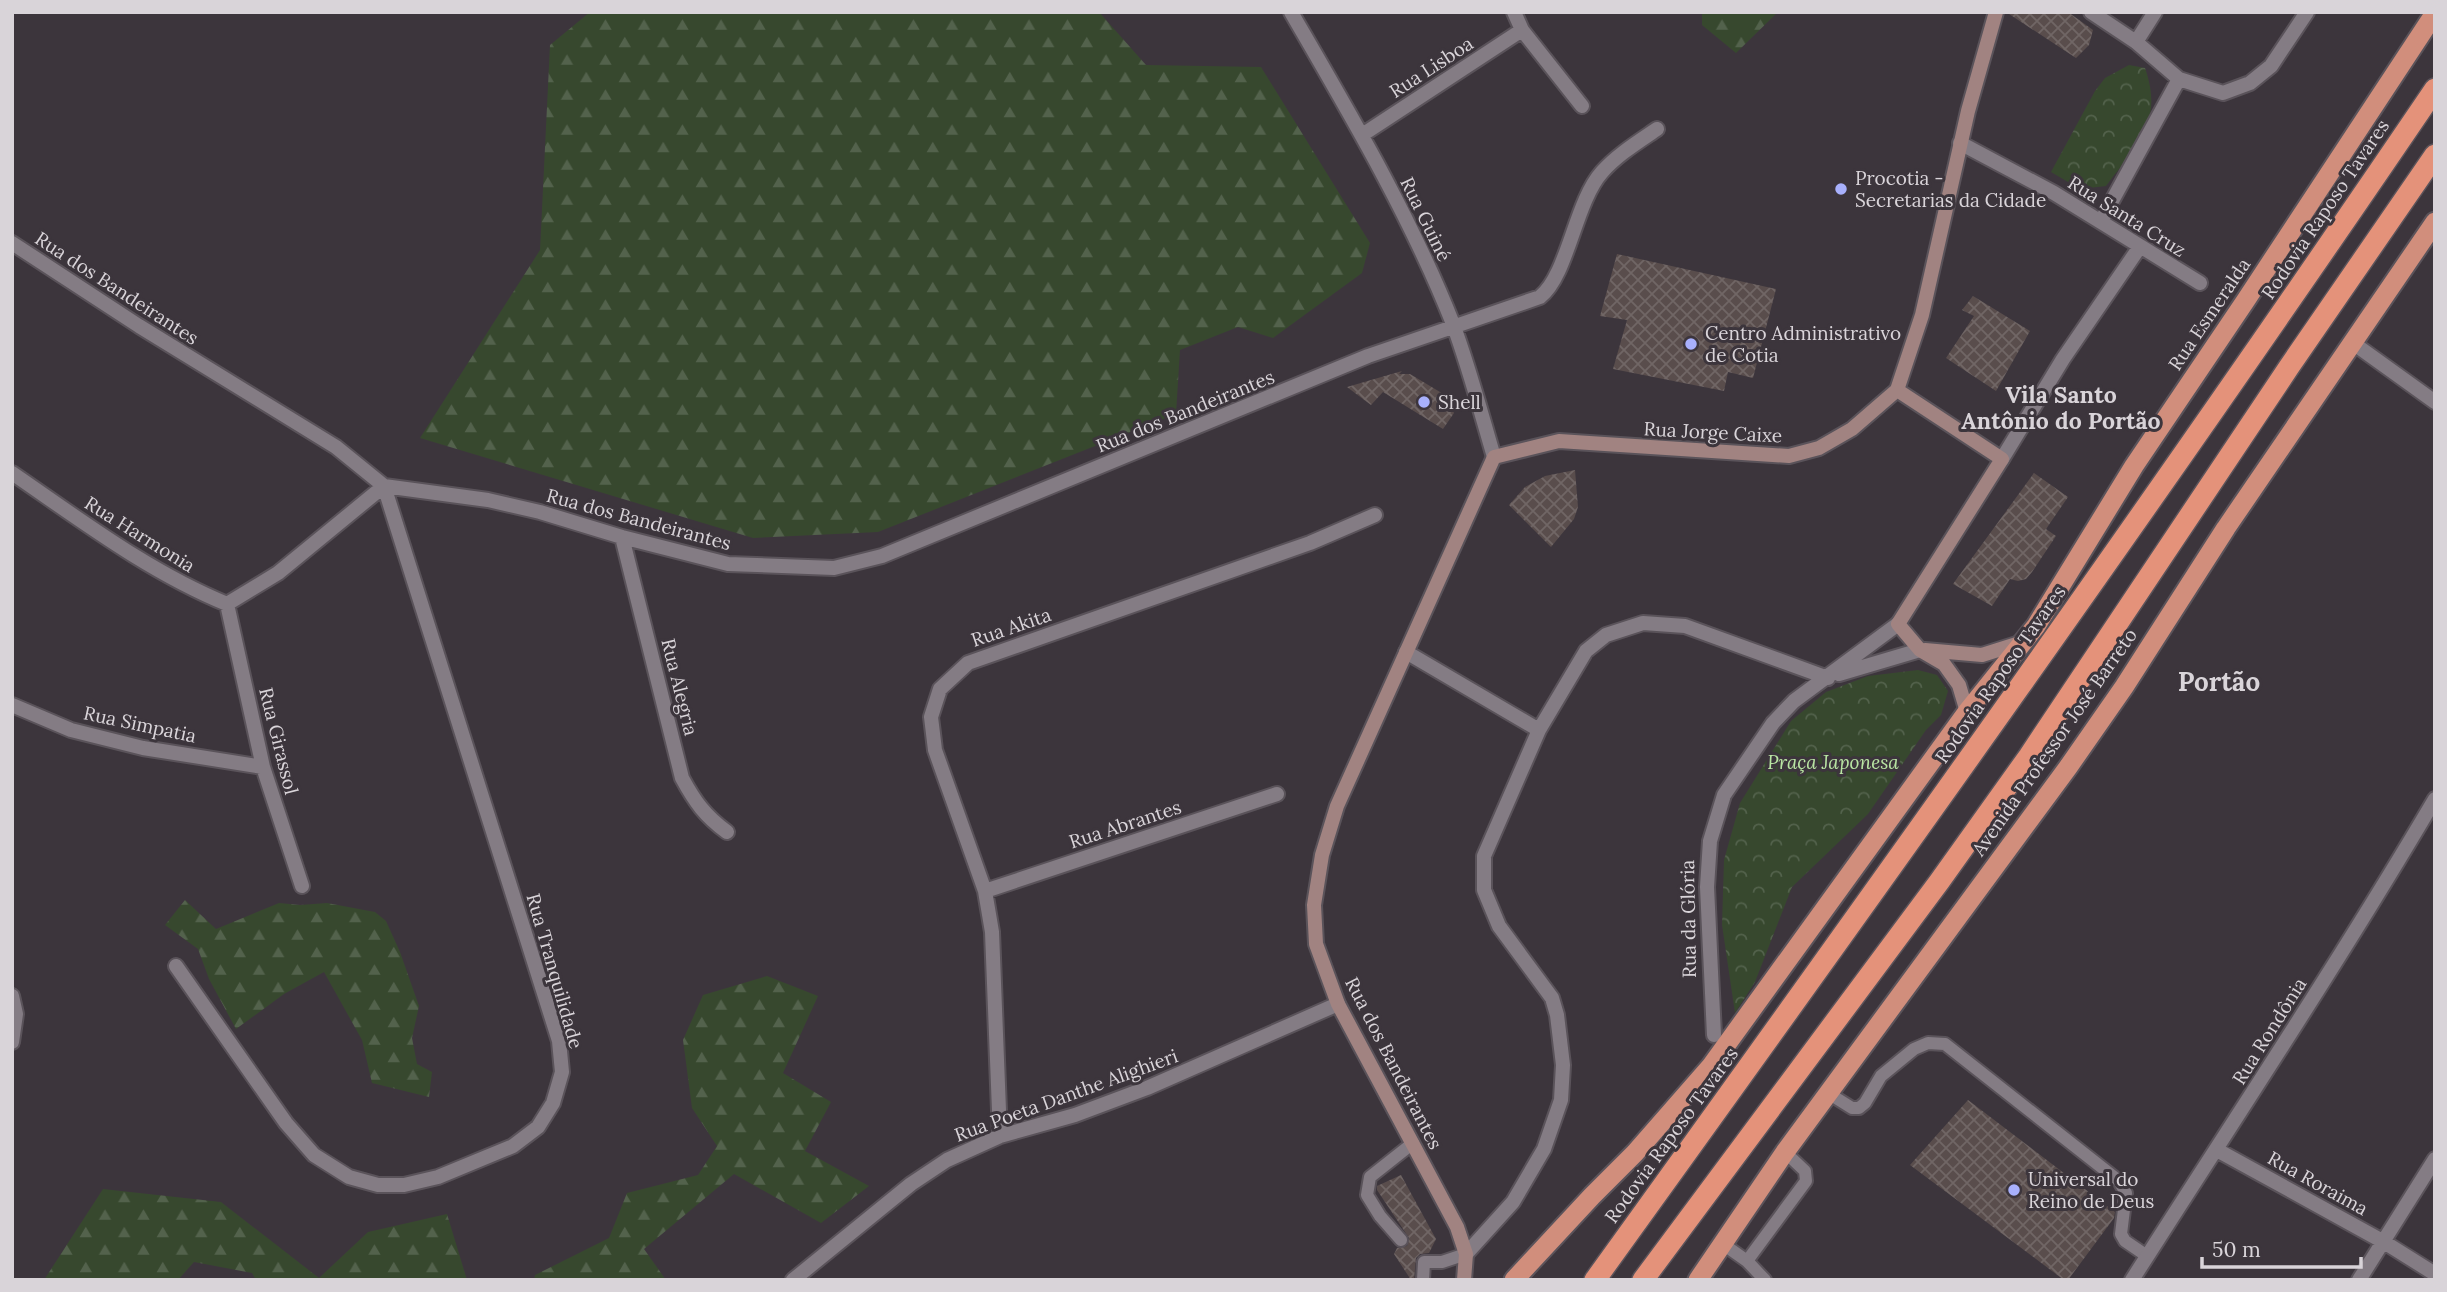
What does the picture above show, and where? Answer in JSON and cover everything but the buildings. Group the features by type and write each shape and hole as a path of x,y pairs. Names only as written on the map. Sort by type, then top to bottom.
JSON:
{"highway":[{"name":"Rua Esmeralda","path":"2023,642 2036,626 2138,459 2435,13"},
{"name":"Rodovia Raposo Tavares","path":"1595,1280 2142,514 2435,89"},
{"path":"1643,1280 2029,756 2289,367 2435,155"},
{"name":"Avenida Professor José Barreto","path":"1698,1280 1785,1152 2076,755 2226,528 2435,222"},
{"path":"1517,1277 1635,1153 1712,1066 1966,712 2023,642"}],"main road":[{"path":"1966,712 1959,685 1944,664 1920,650 1898,624 2002,459 1897,390 1922,315 1960,143 1996,12"},
{"name":"Rua Jorge Caixe","path":"1494,457 1559,441 1789,456 1819,448 1853,429 1897,390"},
{"name":"Rua dos Bandeirantes","path":"1466,1254 1457,1227 1338,1004 1317,944 1314,905 1322,855 1337,806 1494,457"},
{"path":"1920,650 1982,655 2023,642"},
{"path":"1464,1280 1466,1254"}],"street":[{"name":"Rua Guiné","path":"1291,12 1362,135 1415,236 1453,326 1494,457"},
{"path":"1514,12 1522,30 1582,106"},
{"path":"2091,12 2136,42 2179,79 2223,93 2250,83 2271,66 2307,12"},
{"path":"2136,42 2155,12"},
{"name":"Rua Lisboa","path":"1362,135 1522,30"},
{"path":"2101,220 2179,79"},
{"name":"Rua dos Bandeirantes","path":"12,243 139,326 336,447 384,486 488,500 729,564 834,568 882,556 1368,356 1540,296 1552,282 1589,191 1601,173 1625,151 1657,130"},
{"name":"Rua Santa Cruz","path":"1960,143 2101,220 2139,248 2200,283"},
{"path":"2002,459 2063,359 2139,248"},
{"path":"2353,343 2435,402"},
{"name":"Rua Harmonia","path":"12,472 136,558 199,593 227,604"},
{"path":"227,604 278,573 384,486"},
{"name":"Rua Tranquilidade","path":"176,966 286,1123 314,1155 349,1177 378,1185 404,1185 438,1177 513,1146 538,1127 553,1103 562,1072 559,1041 384,486"},
{"name":"Rua Akita","path":"1000,1136 992,932 985,891 935,750 931,717 940,690 968,663 1310,543 1375,515"},
{"name":"Rua Alegria","path":"622,537 682,778 697,805 727,832"},
{"name":"Rua Girassol","path":"227,604 263,767 302,886"},
{"path":"1466,1254 1513,1202 1544,1149 1561,1100 1563,1065 1557,1015 1552,998 1499,926 1484,890 1485,856 1539,730 1586,651 1606,635 1643,623 1685,626 1828,678 1920,650"},
{"path":"1828,678 1898,624"},
{"path":"1406,652 1539,730"},
{"name":"Rua da Glória","path":"1714,1035 1707,887 1710,841 1724,795 1773,723 1794,701 1828,678"},
{"name":"Rua Simpatia","path":"12,705 71,730 143,748 263,767"},
{"name":"Rua Abrantes","path":"985,891 1277,794"},
{"name":"Rua Rondônia","path":"2132,1280 2386,883 2435,799"},
{"path":"12,996 16,1014 12,1042"},
{"name":"Rua Poeta Danthe Alighieri","path":"793,1280 911,1184 947,1160 1000,1136 1075,1115 1147,1088 1338,1004"},
{"name":"Rua Roraima","path":"2217,1150 2384,1242 2435,1274"},
{"path":"2359,1280 2435,1159"}],"lane":[{"path":"1828,1093 1852,1108 1859,1108 1865,1103 1881,1076 1914,1049 1928,1043 1945,1044 2119,1181 2126,1193 2120,1234 2125,1241 2147,1256"},
{"path":"1401,1240 1380,1216 1367,1195 1370,1177 1413,1143"},
{"path":"1747,1261 1806,1181 1805,1171 1785,1152"},
{"path":"1723,1244 1747,1261 1765,1280"},
{"path":"1423,1280 1424,1262 1441,1262 1466,1254"}],"green space":[{"path":"590,12 1099,12 1146,65 1261,67 1370,243 1362,273 1273,338 1238,327 1180,350 1176,414 878,532 753,538 420,438 540,250 550,45"},
{"path":"1702,12 1778,12 1736,53 1702,25"},
{"path":"2129,65 2145,68 2150,87 2149,118 2144,132 2106,186 2080,189 2051,172 2095,91 2105,78"},
{"name":"Praça Japonesa","path":"1918,670 1937,675 1948,691 1941,715 1926,730 1868,814 1792,887 1755,982 1735,1013 1722,925 1724,860 1740,803 1791,721 1826,692 1868,676"},
{"path":"185,900 216,929 279,903 327,903 375,912 386,921 419,1006 412,1038 417,1064 432,1072 429,1097 372,1083 362,1040 324,972 284,994 236,1029 209,979 198,949 165,925"},
{"path":"767,976 818,996 783,1073 831,1102 805,1151 869,1186 821,1223 734,1174 644,1249 666,1280 534,1280 535,1275 609,1238 627,1193 698,1175 717,1146 692,1108 683,1040 703,995"},
{"path":"103,1189 221,1202 319,1278 368,1232 447,1214 467,1280 256,1280 252,1273 194,1262 178,1280 44,1280"}],"place":[{"name":"Procotia - Secretarias da Cidade","path":"1841,189"},
{"name":"Centro Administrativo de Cotia","path":"1691,344"},
{"name":"Shell","path":"1424,402"},
{"name":"Universal do Reino de Deus","path":"2014,1190"}],"district":[{"name":"Vila Santo Antônio do Portão","path":"2061,408"},
{"name":"Portão","path":"2219,682"}]}
